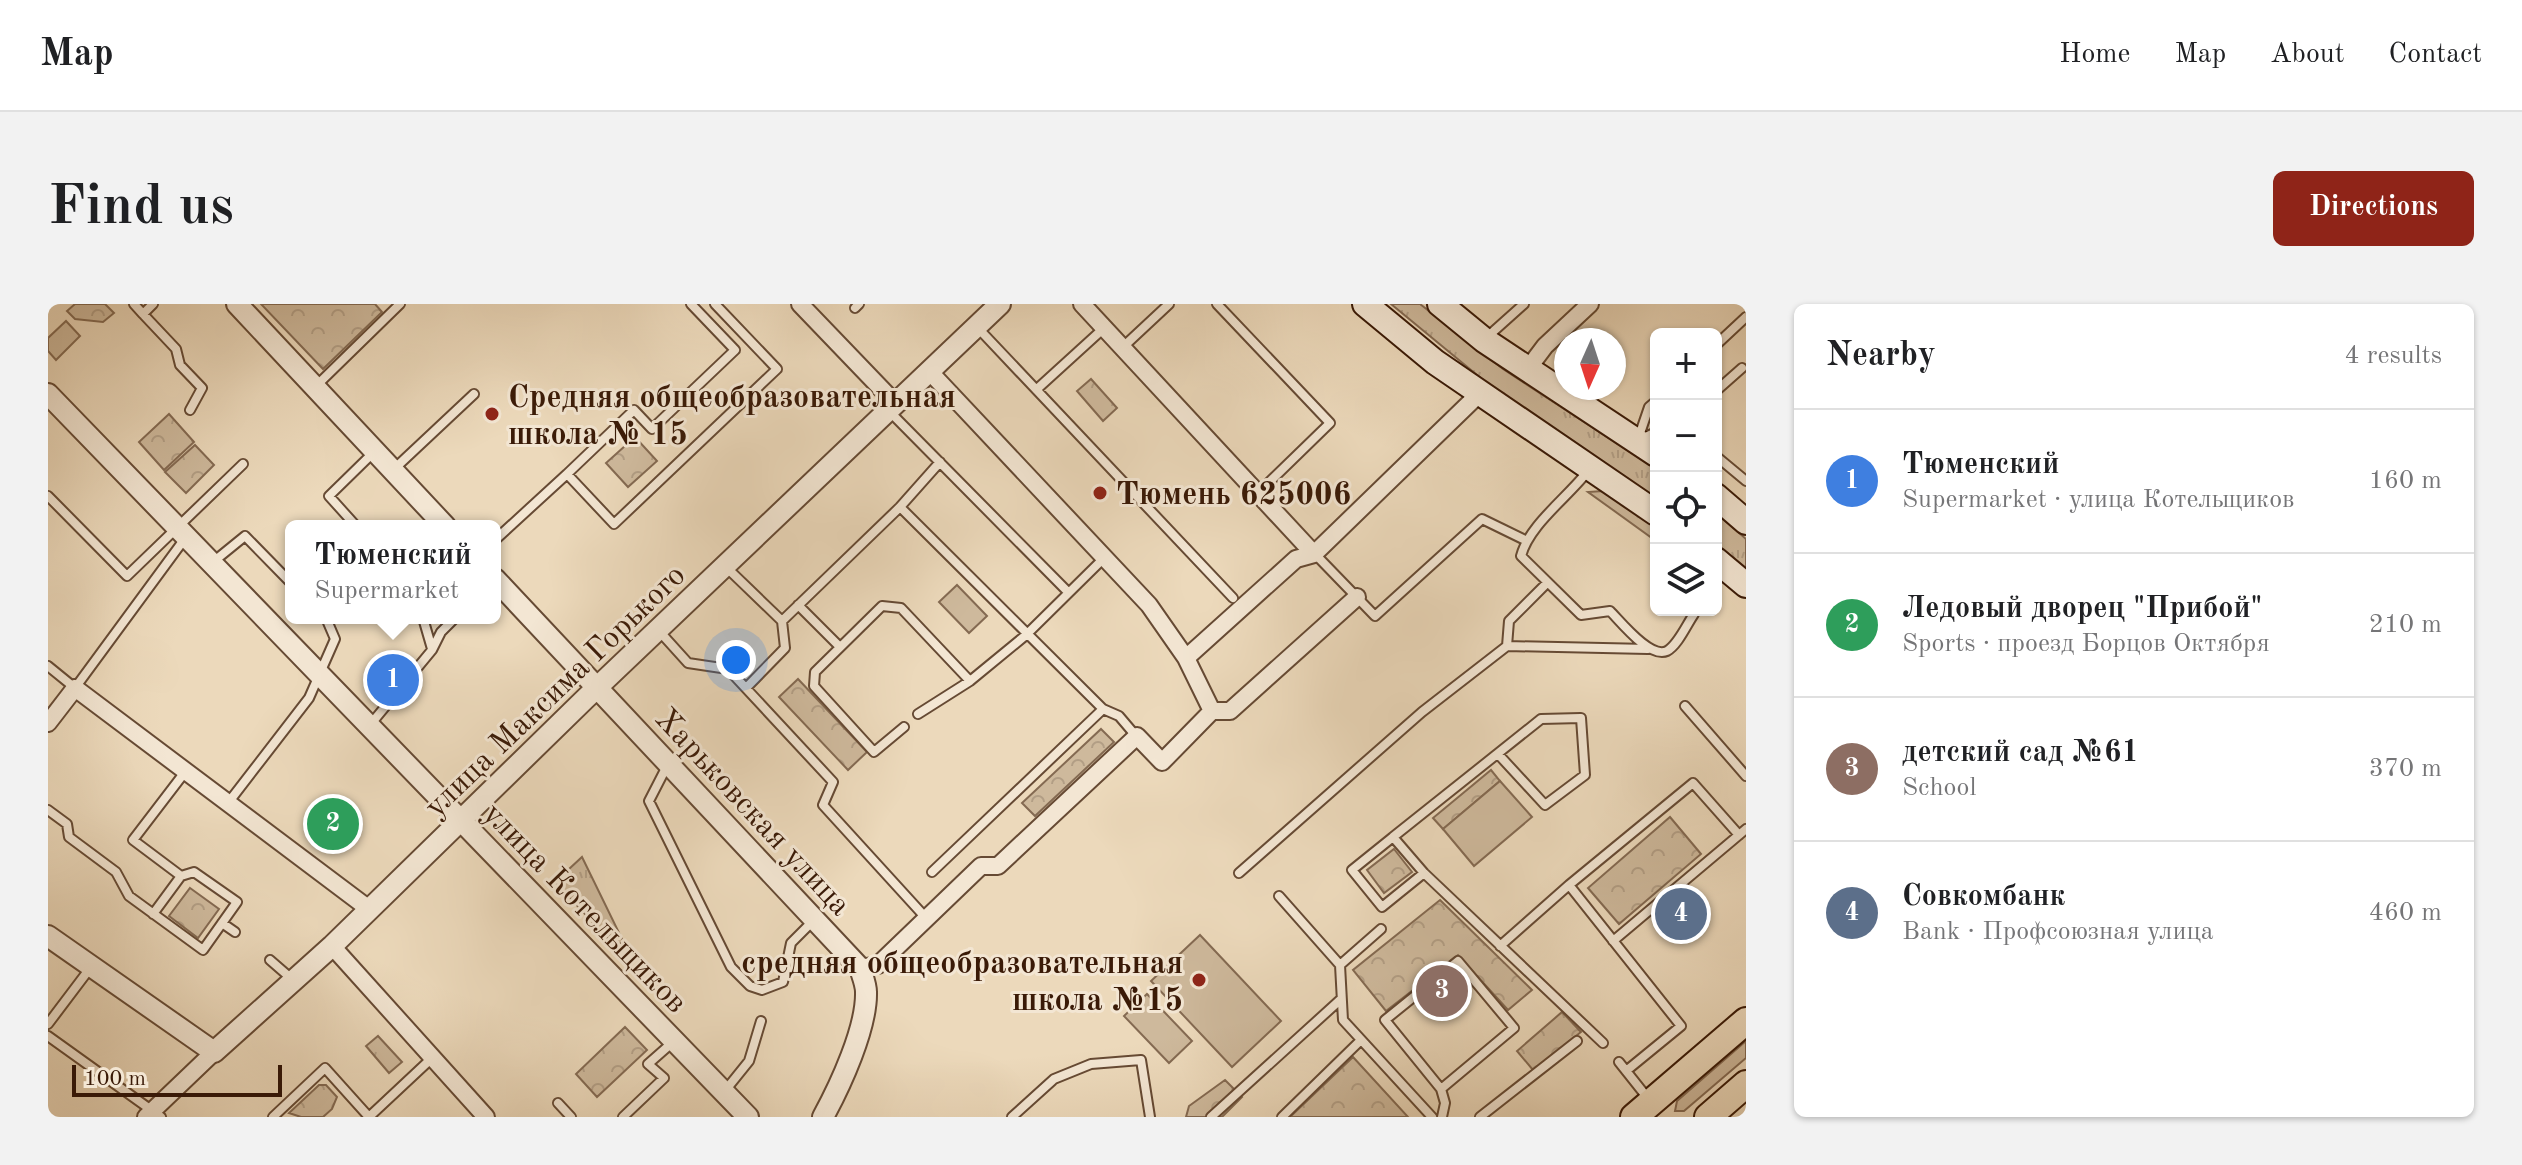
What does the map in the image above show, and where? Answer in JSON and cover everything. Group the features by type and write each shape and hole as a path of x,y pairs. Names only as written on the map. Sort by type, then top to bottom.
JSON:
{"main road":[{"path":"1365,304 1435,362 1650,509"},
{"path":"1440,304 1527,370 1650,442"},
{"path":"1722,500 1742,512"},
{"path":"1722,565 1746,585"},
{"path":"1650,1112 1746,1021"},
{"path":"1708,1117 1746,1084"}],"street":[{"path":"237,304 439,520"},
{"path":"800,304 893,407"},
{"name":"улица Максима Горького","path":"153,1115 214,1052 332,946 1000,304"},
{"path":"1082,304 1314,554"},
{"path":"1527,370 1545,346 1590,304"},
{"path":"930,372 1149,605 1186,658 1212,711"},
{"path":"1186,658 1296,559 1314,554 1480,393"},
{"name":"улица Котельщиков","path":"48,394 748,1117"},
{"name":"Харьковская улица","path":"501,585 860,968"},
{"path":"823,1117 838,1090 864,1014 866,990 860,968 878,965 981,866 998,866 1137,736 1162,762 1212,711 1230,711 1357,597"},
{"path":"48,723 75,688 369,909"},
{"path":"48,936 214,1052"},
{"path":"332,946 486,1117"}],"lane":[{"path":"134,304 176,349 180,365 202,388 190,410"},
{"path":"143,314 153,304"},
{"path":"501,534 634,410 652,429 735,350 691,304"},
{"path":"567,474 614,524 777,369 715,304"},
{"path":"1122,348 1169,304"},
{"path":"1217,304 1330,423 1258,493"},
{"path":"1484,340 1524,304"},
{"path":"315,387 394,306"},
{"path":"1722,339 1746,317"},
{"path":"977,327 1233,598"},
{"path":"1037,389 1104,328"},
{"path":"1722,386 1742,368"},
{"path":"393,471 474,394"},
{"path":"893,407 940,462 1068,592"},
{"path":"351,520 329,496 375,451"},
{"path":"1722,461 1746,481"},
{"path":"782,621 900,507 940,462"},
{"path":"48,666 75,688 182,532 243,464"},
{"path":"1589,469 1525,540 1521,556 1581,615 1610,611 1649,649"},
{"path":"48,496 127,576 182,532"},
{"path":"900,507 1026,635 1103,709 1119,716 1137,736"},
{"path":"1314,554 1375,616 1482,519 1525,540"},
{"path":"213,563 245,536 285,577"},
{"path":"918,714 970,681 1026,635 1104,558"},
{"path":"726,567 782,621 785,648 746,688"},
{"path":"1507,646 1509,621 1547,583"},
{"path":"798,605 840,647"},
{"path":"904,727 874,752 814,686 815,672 882,606 901,608 970,681"},
{"path":"1239,873 1422,712 1507,646 1649,649 1660,653 1669,650 1693,616"},
{"path":"228,803 309,698 335,639 329,624"},
{"path":"425,624 432,650"},
{"path":"370,725 432,650 449,624"},
{"path":"659,631 688,663 728,669 746,688 833,782 823,805 833,819 926,918"},
{"path":"1685,706 1746,776"},
{"path":"932,872 1103,709"},
{"path":"1424,873 1382,907 1352,870 1541,719 1581,718 1585,775 1545,805 1498,754"},
{"path":"668,764 649,801 731,967 750,986 762,990 783,982 791,943 815,920"},
{"path":"181,876 133,840 185,772"},
{"path":"1500,946 1693,783 1743,832 1613,941"},
{"path":"48,810 67,824 69,837 116,872 129,896 153,914 203,950 237,902 194,872 181,876 153,914"},
{"path":"1393,837 1424,873 1603,1043"},
{"path":"1569,885 1681,1026 1626,1071"},
{"path":"1279,896 1340,965 1343,1020 1432,1117"},
{"path":"222,923 235,932"},
{"path":"1340,965 1381,929"},
{"path":"270,960 294,981"},
{"path":"1441,1089 1514,1028 1458,961 1385,1020 1441,1089 1445,1103 1442,1117"},
{"path":"48,1024 91,967"},
{"path":"1211,1117 1340,1000"},
{"path":"723,1092 749,1061 761,1021"},
{"path":"48,1036 153,1115"},
{"path":"1282,1117 1361,1040"},
{"path":"623,1117 664,1078 648,1064 674,1041"},
{"path":"1480,1117 1577,1041"},
{"path":"273,1117 325,1068 369,1117 432,1058"},
{"path":"1012,1117 1054,1079 1091,1064 1141,1060 1150,1117"},
{"path":"1619,1062 1650,1112"},
{"path":"558,1103 571,1117"}],"green space":[{"path":"75,304 105,304 114,313 103,322 75,319 67,311"},
{"path":"261,304 375,304 382,312 323,369"},
{"path":"1391,304 1420,304 1503,369 1650,465 1650,494 1488,384"},
{"path":"66,321 80,336 56,360 48,351 48,338"},
{"path":"1091,379 1117,408 1103,421 1077,391"},
{"path":"169,414 194,442 164,470 139,442"},
{"path":"635,437 657,461 628,487 606,463"},
{"path":"195,445 214,465 186,493 165,472"},
{"path":"1603,491 1650,523 1650,537 1588,492"},
{"path":"1722,518 1746,539 1746,570 1722,549"},
{"path":"957,585 987,616 969,633 939,602"},
{"path":"798,679 867,752 848,770 779,697"},
{"path":"1101,729 1114,742 1035,816 1022,803"},
{"path":"1491,770 1500,781 1443,829 1433,818"},
{"path":"1500,781 1532,817 1474,866 1443,829"},
{"path":"1670,817 1701,854 1619,924 1588,888"},
{"path":"1394,849 1412,872 1384,893 1367,870"},
{"path":"582,857 623,941 616,947 555,882"},
{"path":"190,888 219,909 198,938 169,916"},
{"path":"1440,900 1532,990 1508,1010 1458,955 1386,1011 1353,970"},
{"path":"1200,935 1281,1021 1232,1067 1151,981"},
{"path":"1147,994 1192,1041 1169,1063 1124,1016"},
{"path":"1562,1012 1581,1032 1533,1070 1517,1051"},
{"path":"625,1027 647,1050 597,1097 576,1074"},
{"path":"378,1036 402,1062 389,1073 366,1046"},
{"path":"1746,1041 1746,1058 1684,1111 1675,1111 1677,1101"},
{"path":"1353,1057 1408,1117 1290,1117"},
{"path":"1225,1080 1242,1097 1222,1117 1186,1117 1189,1106"},
{"path":"319,1085 326,1085 337,1097 332,1109 323,1117 301,1117 289,1113"}],"place":[{"name":"Средняя общеобразовательная школа № 15","path":"492,414"},
{"name":"Тюмень 625006","path":"1100,493"},
{"name":"Тюменский","path":"393,680"},
{"name":"Ледовый дворец \"Прибой\"","path":"333,824"},
{"name":"Совкомбанк","path":"1681,914"},
{"name":"средняя общеобразовательная школа №15","path":"1199,980"},
{"name":"детский сад №61","path":"1442,991"}]}
